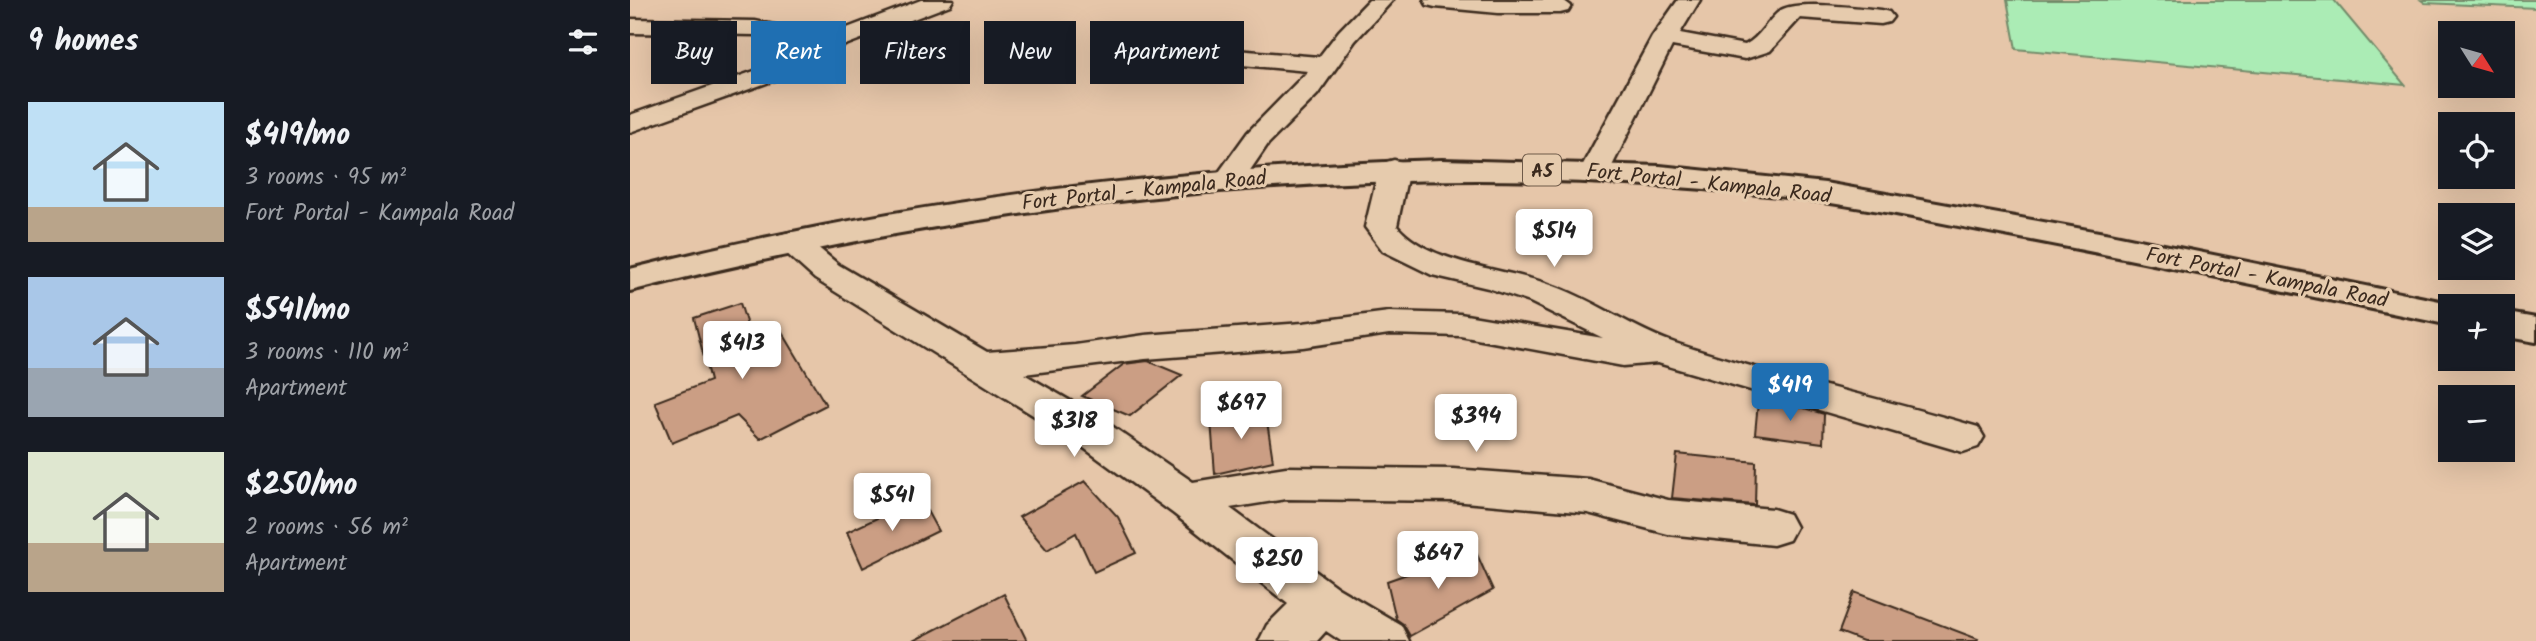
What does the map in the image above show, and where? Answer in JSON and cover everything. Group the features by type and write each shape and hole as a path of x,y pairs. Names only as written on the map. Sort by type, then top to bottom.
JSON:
{"main road":[{"name":"Fort Portal - Kampala Road","path":"634,275 791,242 976,209 1112,189 1394,169 1595,170 1771,185 1897,205 2438,311"},
{"path":"2515,326 2536,330"}],"street":[{"path":"846,36 942,0"},
{"path":"1228,179 1258,138 1308,89 1347,36 1382,0"},
{"path":"1435,0 1498,6 1560,6"},
{"path":"1595,170 1664,37 1689,0"},
{"path":"680,5 630,26 751,29"},
{"path":"1664,37 1745,52 1764,46 1784,17 1796,11 1881,17"},
{"path":"1244,60 1325,65"},
{"path":"630,124 751,80"},
{"path":"1394,169 1381,227 1395,244 1444,268 1496,279 1543,295 1659,351 1963,437"},
{"path":"791,242 827,272 1088,430 1321,602 1383,641"},
{"path":"978,365 1075,357 1145,347 1303,335 1389,323 1460,325 1623,355 1659,351"},
{"path":"1189,502 1203,495 1286,483 1453,485 1588,496 1668,517 1773,527"},
{"path":"1284,641 1321,602"}],"green space":[{"path":"2007,0 2334,0 2405,85 2016,49"},
{"path":"2421,0 2536,0 2536,8 2425,3"}],"building":[{"path":"740,303 752,341 781,330 826,405 760,439 737,416 672,443 655,402 710,381 694,318"},
{"path":"1148,361 1182,375 1130,416 1082,396 1124,364"},
{"path":"1758,402 1804,408 1824,414 1823,443 1755,434"},
{"path":"1265,408 1273,461 1215,474 1211,420"},
{"path":"1677,454 1756,462 1755,505 1672,498"},
{"path":"1085,481 1118,517 1136,553 1094,572 1076,533 1047,550 1019,517"},
{"path":"920,498 938,531 863,568 847,532"},
{"path":"1475,550 1493,590 1410,636 1403,624 1396,619 1387,581"},
{"path":"1854,592 1978,639 1863,641 1839,632"},
{"path":"1004,594 1027,641 913,641"}]}
